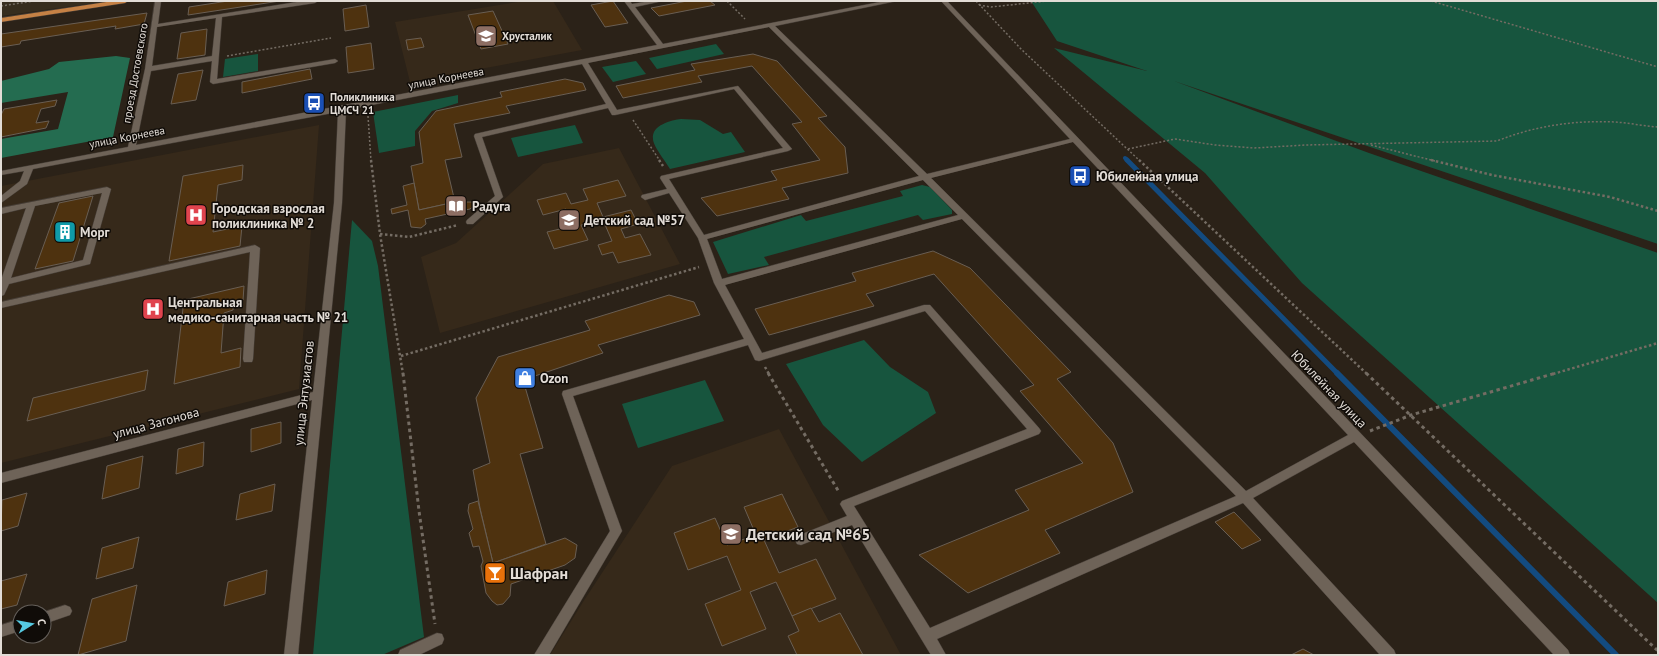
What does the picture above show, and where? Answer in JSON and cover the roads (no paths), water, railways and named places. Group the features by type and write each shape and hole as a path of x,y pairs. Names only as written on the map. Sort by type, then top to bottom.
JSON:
{"main road":[{"path":"1,20 125,1"}],"street":[{"name":"проезд Достоевского","path":"132,148 148,69 158,1"},
{"path":"154,26 315,1"},
{"path":"629,4 660,1"},
{"name":"улица Корнеева","path":"1,173 662,48 894,1"},
{"name":"Юбилейная улица","path":"944,1 1563,655"},
{"path":"629,4 662,48"},
{"path":"219,16 213,82 335,61"},
{"path":"771,26 925,177 1245,497 1389,655"},
{"path":"148,69 215,58"},
{"path":"584,62 615,113 736,87 788,149 664,178 702,238 719,283 759,357 927,307 1035,430 846,504 939,655"},
{"path":"470,222 499,197 478,136 611,105"},
{"name":"улица Энтузиастов","path":"291,655 339,197 342,109"},
{"path":"702,238 925,177 1074,140"},
{"path":"1,200 24,182 30,167"},
{"path":"1,210 107,189 87,262 5,282"},
{"path":"645,197 672,190"},
{"path":"1,293 32,204"},
{"path":"719,283 964,216"},
{"path":"1,305 255,248 248,359"},
{"path":"541,655 616,531 567,394 750,341"},
{"name":"улица Загонова","path":"1,478 318,395"},
{"path":"928,636 1245,497 1356,436"},
{"path":"801,540 856,518"},
{"path":"52,615 65,611"},
{"path":"1,631 12,628"},
{"path":"404,655 437,639"}],"waterway":[{"path":"1127,160 1338,374"},
{"path":"1337,373 1616,655"}],"place":[{"name":"Хрусталик","path":"486,36"},
{"name":"Поликлиника ЦМСЧ 21","path":"314,103"},
{"name":"Юбилейная улица","path":"1080,176"},
{"name":"Радуга","path":"456,206"},
{"name":"Городская взрослая поликлиника № 2","path":"196,215"},
{"name":"Детский сад №57","path":"569,220"},
{"name":"Морг","path":"65,232"},
{"name":"Центральная медико-санитарная часть № 21","path":"153,309"},
{"name":"Ozon","path":"525,378"},
{"name":"Детский сад №65","path":"731,534"},
{"name":"Шафран","path":"495,573"}]}
